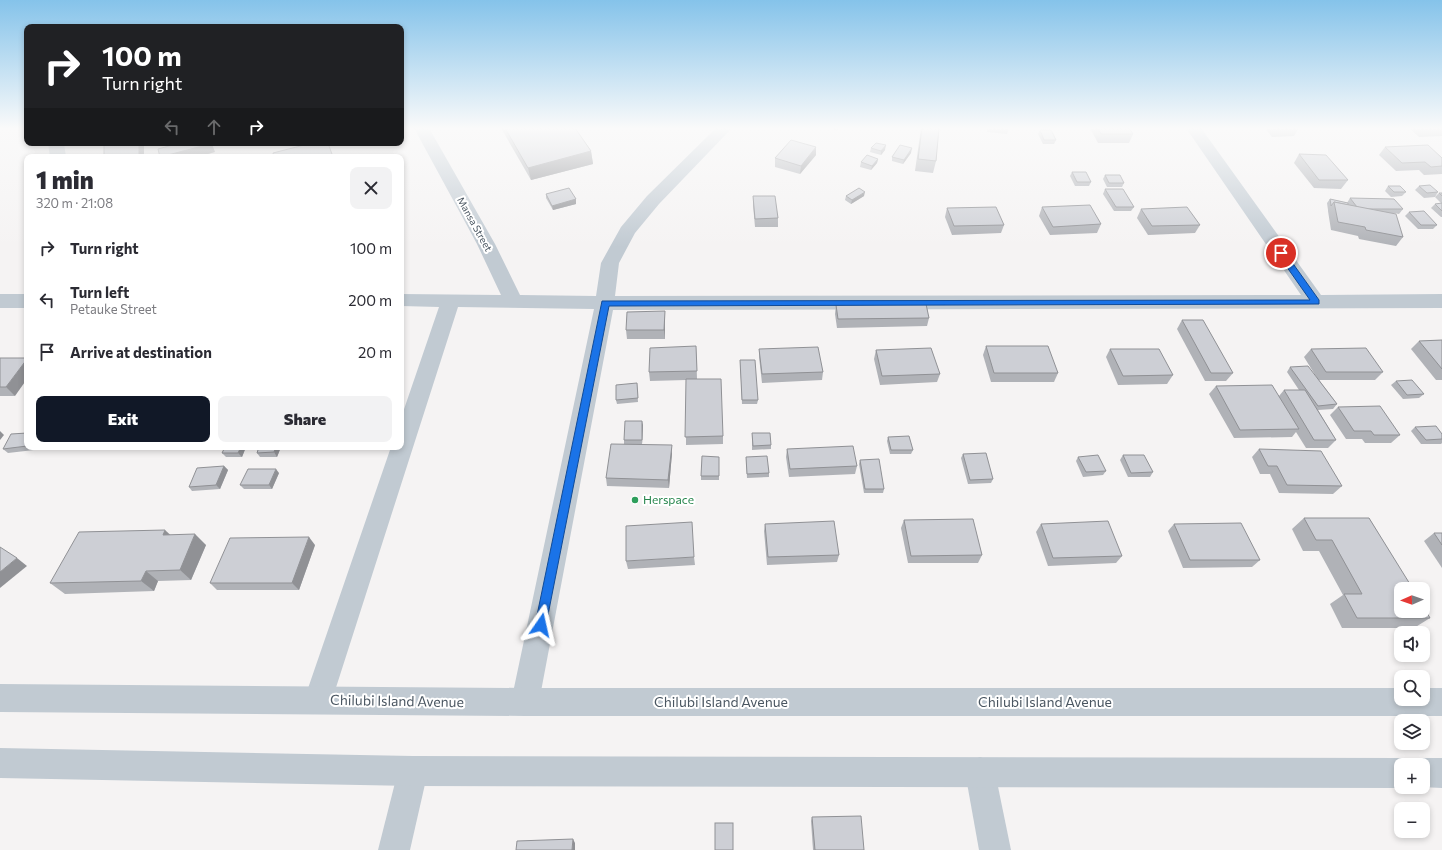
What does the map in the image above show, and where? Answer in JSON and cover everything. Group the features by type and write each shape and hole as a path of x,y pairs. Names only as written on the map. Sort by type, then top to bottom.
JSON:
{"street":[{"name":"Mansa Street","path":"443,168 486,244 513,301"},
{"path":"525,702 605,303 610,263 627,231 653,200 685,168"},
{"path":"1221,168 1316,302"},
{"path":"404,300 605,303 1442,301"},
{"path":"404,441 451,300"},
{"path":"0,301 24,301"},
{"path":"318,700 401,450"},
{"name":"Chilubi Island Avenue","path":"0,698 525,702 1442,702"},
{"path":"0,763 413,771 1394,773"},
{"path":"394,850 413,771"},
{"path":"980,772 995,850"},
{"path":"1430,773 1442,774"}],"building":[{"path":"1310,168 1337,168 1348,180 1319,180"},
{"path":"1072,172 1086,172 1091,182 1077,182"},
{"path":"1105,175 1120,175 1124,183 1109,183"},
{"path":"1430,185 1438,192 1427,193 1419,186"},
{"path":"1388,186 1400,186 1406,192 1394,192"},
{"path":"569,188 576,199 552,206 546,194"},
{"path":"859,188 865,192 852,200 846,196"},
{"path":"1105,189 1123,189 1134,207 1116,207"},
{"path":"753,196 775,196 778,218 755,219"},
{"path":"1350,198 1394,199 1403,209 1367,209 1357,207"},
{"path":"1330,199 1348,203 1348,205 1334,202 1331,206"},
{"path":"1334,202 1396,214 1403,237 1366,230 1365,227 1338,222"},
{"path":"1442,203 1442,211 1435,204"},
{"path":"1090,205 1101,224 1053,227 1042,207"},
{"path":"996,207 1004,225 954,226 947,208"},
{"path":"1187,207 1200,225 1152,226 1141,209"},
{"path":"1424,211 1437,225 1421,225 1409,212"},
{"path":"926,304 929,318 838,319 836,305"},
{"path":"665,311 664,330 626,330 627,312"},
{"path":"1182,320 1203,320 1233,373 1211,373"},
{"path":"1442,340 1442,369 1419,341"},
{"path":"696,346 697,371 649,372 650,348"},
{"path":"986,346 1048,346 1058,373 994,373"},
{"path":"818,347 823,372 762,374 759,349"},
{"path":"931,348 940,374 882,376 876,350"},
{"path":"1366,348 1383,372 1326,372 1311,349"},
{"path":"1110,349 1159,349 1173,375 1123,376"},
{"path":"0,358 24,358 24,363 6,387 0,387"},
{"path":"740,360 755,360 758,400 742,400"},
{"path":"1308,366 1337,404 1318,406 1290,367"},
{"path":"686,379 721,379 723,436 685,437"},
{"path":"1412,380 1424,394 1407,395 1396,381"},
{"path":"637,383 638,398 616,400 616,385"},
{"path":"1272,385 1299,429 1240,430 1216,386"},
{"path":"1284,390 1305,390 1336,440 1314,440"},
{"path":"1380,406 1400,435 1374,435 1371,431 1354,431 1338,407"},
{"path":"625,421 642,421 642,440 624,440"},
{"path":"1436,426 1442,434 1442,439 1426,440 1415,427"},
{"path":"24,433 24,446 3,449 11,434"},
{"path":"752,433 770,433 771,445 753,446"},
{"path":"909,436 913,450 891,450 888,437"},
{"path":"611,444 672,445 668,480 606,478"},
{"path":"853,446 857,466 790,469 787,449"},
{"path":"1259,449 1321,451 1342,486 1287,485 1277,466 1268,466"},
{"path":"224,450 240,450 238,453 222,453"},
{"path":"258,450 275,450 274,452 257,453"},
{"path":"986,453 993,479 970,480 963,454"},
{"path":"1098,455 1106,471 1086,472 1078,457"},
{"path":"1123,455 1144,455 1153,472 1131,473"},
{"path":"702,456 719,457 719,476 701,476"},
{"path":"767,456 769,473 747,474 746,457"},
{"path":"879,459 884,489 865,489 860,460"},
{"path":"224,466 216,485 189,487 197,468"},
{"path":"248,469 276,469 269,485 240,485"},
{"path":"1304,518 1369,518 1409,582 1394,582 1394,618 1357,618 1344,594 1362,594 1332,540 1316,540"},
{"path":"973,519 982,555 911,556 904,520"},
{"path":"834,521 839,555 768,557 765,524"},
{"path":"1108,521 1122,556 1053,558 1041,524"},
{"path":"692,522 694,557 626,561 626,526"},
{"path":"1241,523 1260,560 1190,560 1174,524"},
{"path":"165,530 163,535 195,534 180,570 146,571 141,581 50,583 79,532"},
{"path":"1434,533 1442,533 1442,545"},
{"path":"309,537 292,583 210,583 230,538"},
{"path":"0,547 17,558 0,572"},
{"path":"861,816 864,850 815,850 812,817"},
{"path":"715,823 733,823 733,850 715,850"},
{"path":"573,839 572,850 516,850 517,841"}],"place":[{"name":"Herspace","path":"635,500"}],"route":[{"path":"541,625 605,303 1316,302 1281,253"}]}
